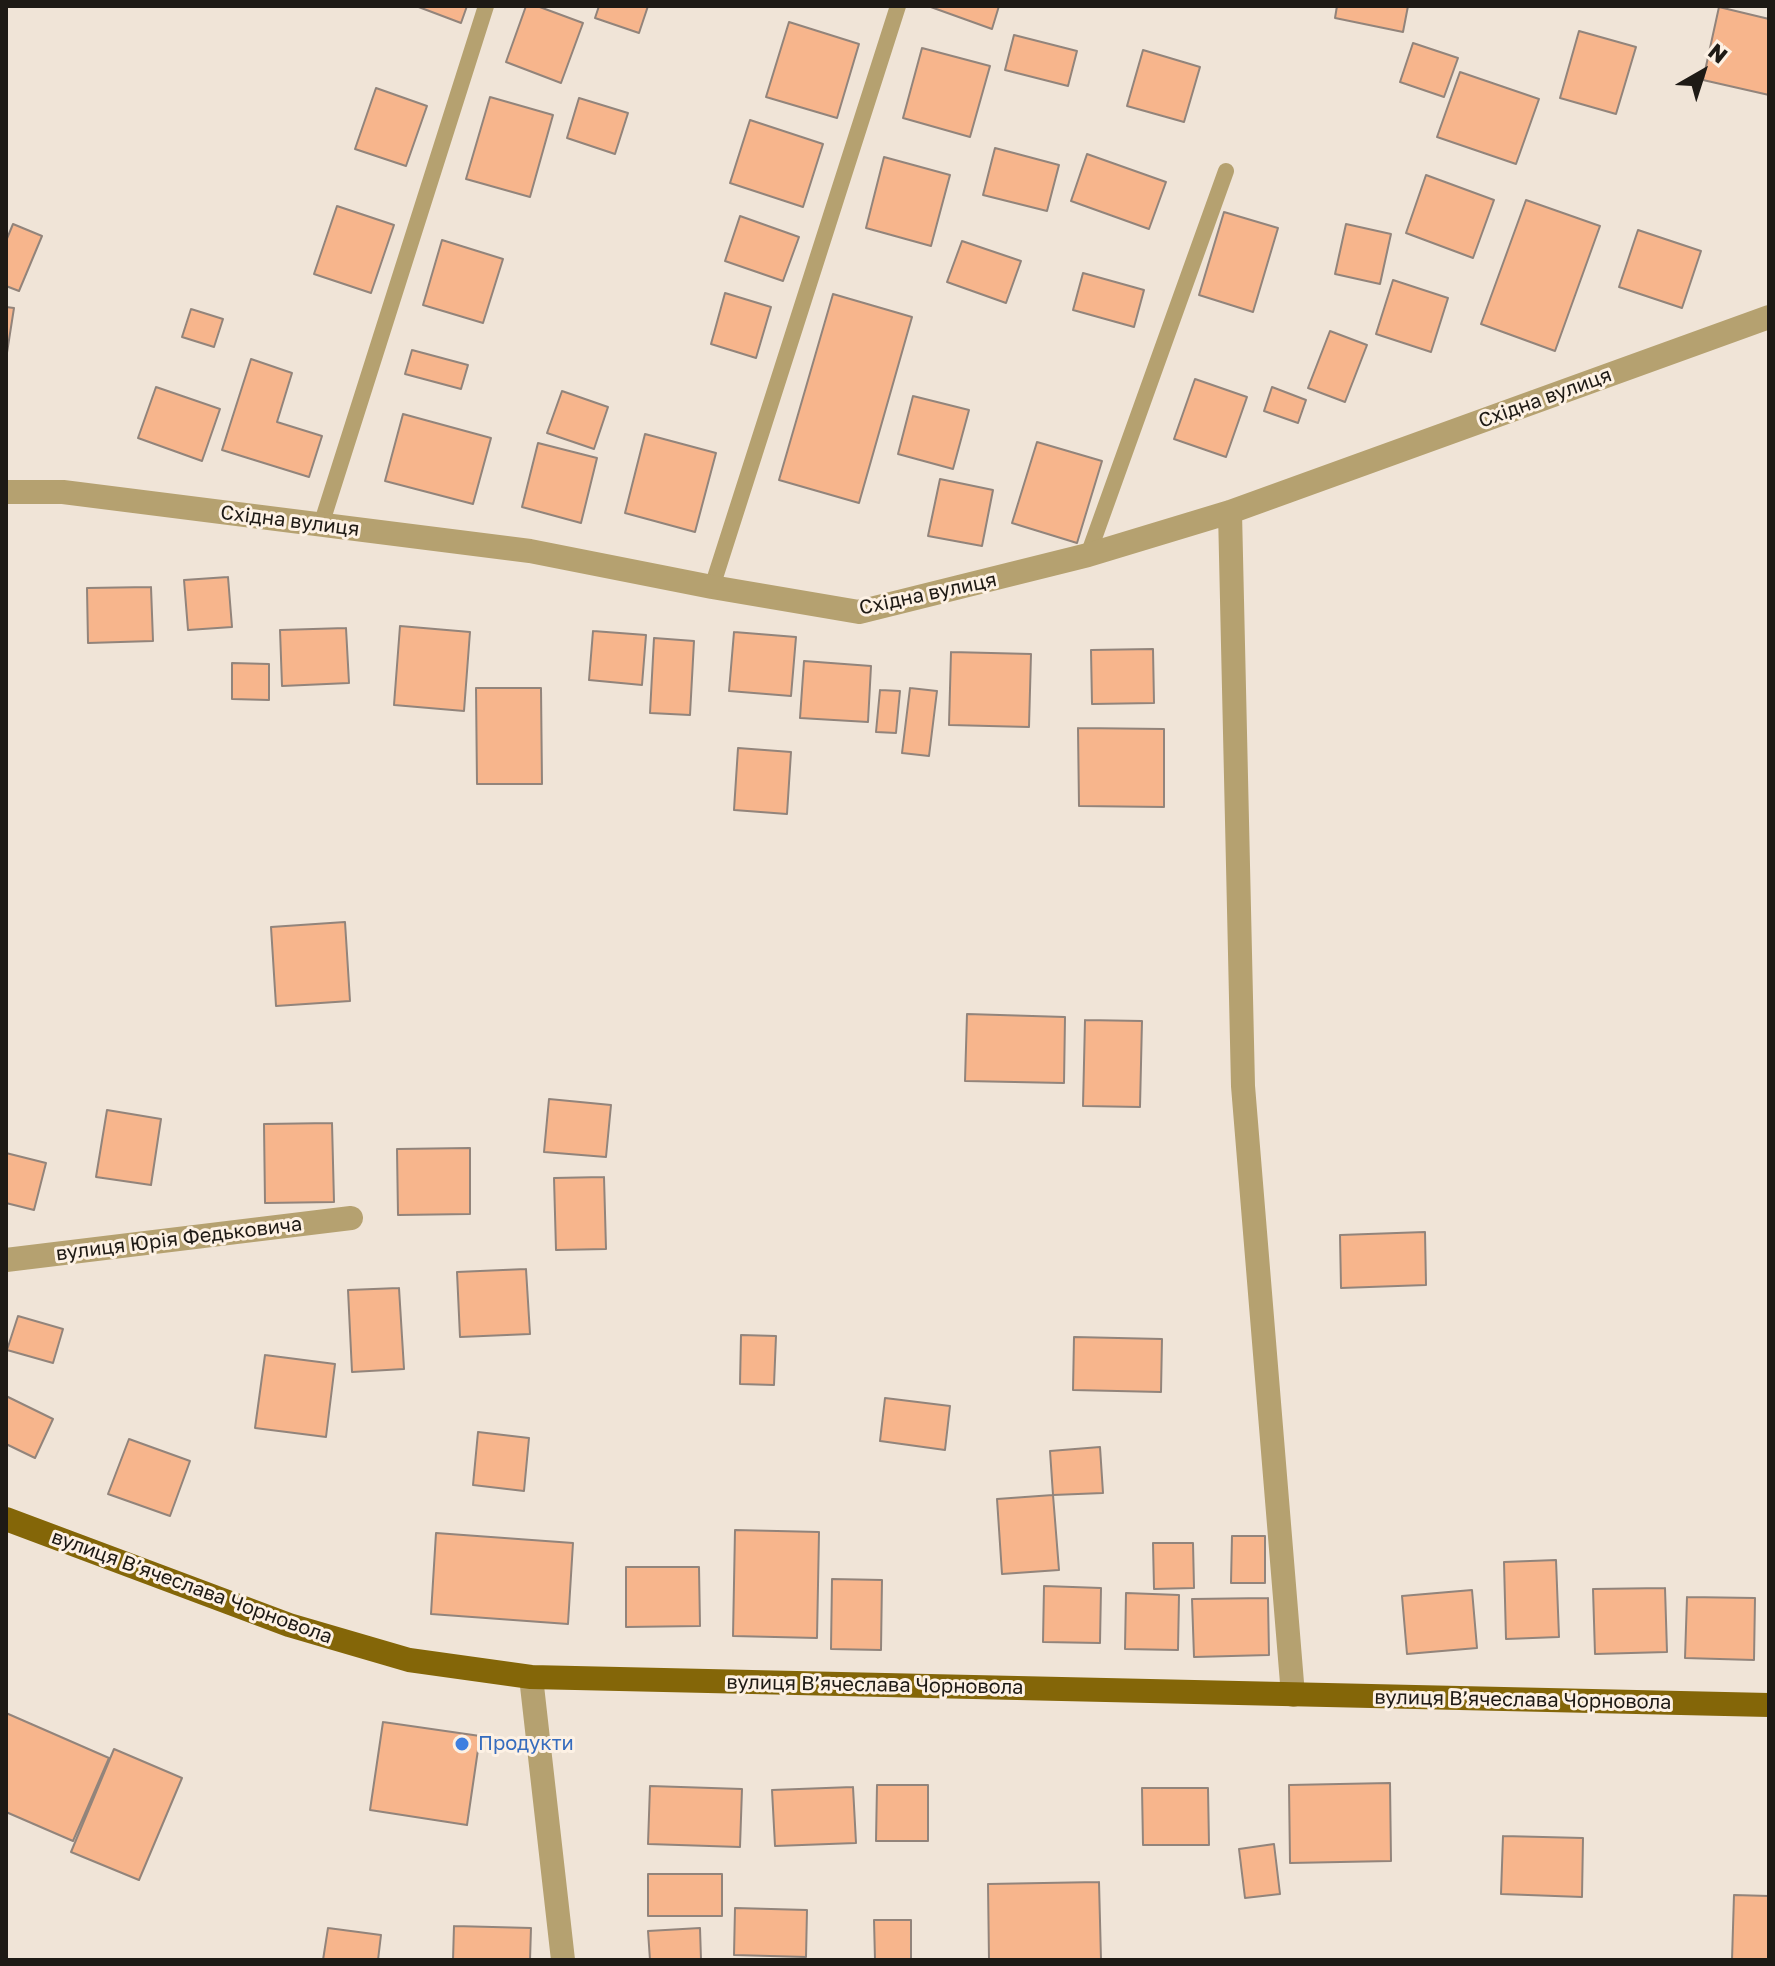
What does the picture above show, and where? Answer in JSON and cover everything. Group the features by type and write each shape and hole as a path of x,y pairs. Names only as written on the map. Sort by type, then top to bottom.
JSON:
{"main road":[{"name":"вулиця Вʼячеслава Чорновола","path":"6,1519 289,1625 409,1660 531,1677 1769,1705"}],"street":[{"name":"Східна вулиця","path":"6,492 63,492 530,551 859,612 1088,555 1230,512 1769,317"},
{"path":"1230,512 1243,1086 1293,1695"},
{"name":"вулиця Юрія Федьковича","path":"6,1260 351,1218"},
{"path":"531,1677 563,1960"}],"lane":[{"path":"321,525 486,6"},
{"path":"712,587 898,6"},
{"path":"1088,555 1226,171"}],"building":[{"path":"416,6 467,6 461,23"},
{"path":"526,6 537,6 583,23 561,83 506,62"},
{"path":"599,6 648,6 639,33 595,18"},
{"path":"928,6 999,6 992,29"},
{"path":"1337,6 1408,6 1403,32 1335,18"},
{"path":"1719,7 1769,19 1769,95 1703,80"},
{"path":"789,22 859,44 837,118 766,97"},
{"path":"1579,31 1636,47 1616,114 1560,98"},
{"path":"1014,35 1077,51 1068,86 1005,70"},
{"path":"1413,43 1458,58 1444,97 1400,82"},
{"path":"922,48 990,66 970,137 903,118"},
{"path":"1143,50 1200,67 1184,122 1127,106"},
{"path":"1460,72 1539,99 1516,164 1437,137"},
{"path":"376,88 427,106 406,166 355,149"},
{"path":"490,97 553,115 530,197 466,179"},
{"path":"579,98 628,113 615,154 567,138"},
{"path":"750,120 823,144 803,207 730,183"},
{"path":"995,148 1059,165 1047,211 983,195"},
{"path":"1087,154 1166,182 1149,229 1071,201"},
{"path":"884,157 950,175 931,246 866,228"},
{"path":"1426,175 1494,200 1473,258 1406,233"},
{"path":"1526,200 1600,226 1555,351 1481,324"},
{"path":"337,206 394,225 371,293 314,274"},
{"path":"1224,212 1278,228 1253,312 1199,295"},
{"path":"740,216 799,237 783,281 725,261"},
{"path":"13,224 42,236 19,291 6,286 6,241"},
{"path":"1346,224 1391,234 1380,284 1335,274"},
{"path":"1638,230 1701,251 1682,308 1619,287"},
{"path":"442,240 503,259 483,323 423,305"},
{"path":"962,241 1021,261 1006,303 947,282"},
{"path":"1083,273 1144,290 1134,327 1073,310"},
{"path":"1393,280 1448,298 1431,352 1376,334"},
{"path":"725,293 771,307 756,358 711,344"},
{"path":"833,294 912,317 859,503 779,480"},
{"path":"6,307 14,308 6,359"},
{"path":"191,309 223,319 214,347 182,337"},
{"path":"1330,331 1367,345 1345,402 1308,388"},
{"path":"412,350 468,365 461,389 405,374"},
{"path":"251,359 292,373 277,422 322,436 309,477 222,450"},
{"path":"1195,379 1247,397 1226,457 1174,439"},
{"path":"156,387 220,409 202,461 138,438"},
{"path":"1272,387 1306,400 1298,423 1264,411"},
{"path":"562,391 608,407 594,449 547,433"},
{"path":"913,396 969,410 953,469 898,454"},
{"path":"403,414 491,438 473,504 385,481"},
{"path":"645,434 716,453 695,532 625,513"},
{"path":"1037,442 1102,461 1077,543 1012,523"},
{"path":"538,443 597,458 581,523 522,507"},
{"path":"940,479 993,490 982,546 928,536"},
{"path":"228,577 232,627 188,630 184,580"},
{"path":"151,587 153,641 88,643 87,588"},
{"path":"400,626 470,632 464,711 394,705"},
{"path":"346,628 349,683 282,686 280,630"},
{"path":"593,631 646,635 642,685 589,680"},
{"path":"734,632 796,637 791,696 729,691"},
{"path":"654,638 694,641 690,715 650,713"},
{"path":"1153,649 1154,703 1092,704 1091,650"},
{"path":"951,652 1031,654 1029,727 949,725"},
{"path":"804,661 871,666 868,722 800,718"},
{"path":"232,663 269,664 269,700 232,699"},
{"path":"476,688 541,688 542,784 477,784"},
{"path":"910,688 937,691 929,756 902,753"},
{"path":"880,690 900,691 896,733 876,732"},
{"path":"1078,728 1164,729 1164,807 1079,806"},
{"path":"738,748 791,752 787,814 734,810"},
{"path":"345,922 350,1001 276,1006 271,927"},
{"path":"967,1014 1065,1017 1064,1083 965,1081"},
{"path":"1085,1020 1142,1021 1140,1107 1083,1106"},
{"path":"549,1099 611,1105 606,1157 544,1152"},
{"path":"107,1110 161,1119 151,1185 96,1177"},
{"path":"332,1123 334,1202 265,1203 264,1124"},
{"path":"470,1148 470,1214 398,1215 397,1149"},
{"path":"6,1153 46,1163 34,1210 6,1203"},
{"path":"604,1177 606,1249 556,1250 554,1178"},
{"path":"1425,1232 1426,1285 1341,1288 1340,1235"},
{"path":"526,1269 530,1334 460,1337 457,1272"},
{"path":"399,1288 404,1369 352,1372 348,1290"},
{"path":"18,1316 63,1329 53,1363 7,1350"},
{"path":"741,1335 776,1336 774,1385 740,1384"},
{"path":"1074,1337 1162,1339 1161,1392 1073,1390"},
{"path":"265,1355 335,1364 326,1437 255,1428"},
{"path":"6,1396 53,1419 35,1458 6,1444"},
{"path":"885,1398 950,1406 945,1450 880,1441"},
{"path":"478,1432 529,1438 524,1491 473,1485"},
{"path":"129,1439 190,1461 170,1516 108,1494"},
{"path":"1100,1447 1103,1493 1053,1495 1050,1451"},
{"path":"1053,1495 1059,1570 1002,1574 997,1499"},
{"path":"735,1530 819,1532 817,1638 733,1636"},
{"path":"436,1533 573,1543 568,1624 431,1614"},
{"path":"1232,1536 1265,1536 1265,1583 1231,1583"},
{"path":"1153,1543 1193,1543 1194,1588 1154,1589"},
{"path":"1556,1560 1559,1637 1506,1639 1504,1562"},
{"path":"626,1567 699,1567 700,1626 626,1627"},
{"path":"832,1579 882,1580 881,1650 831,1649"},
{"path":"1044,1586 1101,1588 1100,1643 1043,1642"},
{"path":"1665,1588 1667,1652 1595,1654 1593,1589"},
{"path":"1472,1590 1477,1648 1407,1654 1402,1596"},
{"path":"1126,1593 1179,1595 1178,1650 1125,1649"},
{"path":"1687,1597 1755,1598 1754,1660 1685,1658"},
{"path":"1268,1598 1269,1655 1194,1657 1192,1599"},
{"path":"6,1713 109,1758 73,1841 6,1812"},
{"path":"383,1722 480,1736 467,1825 370,1810"},
{"path":"114,1749 182,1778 139,1880 71,1852"},
{"path":"1390,1783 1391,1861 1290,1863 1289,1785"},
{"path":"877,1785 928,1785 928,1841 876,1841"},
{"path":"650,1786 742,1789 740,1847 648,1844"},
{"path":"853,1787 856,1843 775,1846 772,1790"},
{"path":"1142,1788 1208,1788 1209,1845 1143,1845"},
{"path":"1503,1836 1583,1838 1582,1897 1501,1894"},
{"path":"1274,1844 1280,1894 1245,1898 1239,1849"},
{"path":"648,1874 722,1874 722,1916 648,1916"},
{"path":"1099,1882 1101,1960 989,1960 988,1884"},
{"path":"1734,1895 1769,1896 1769,1960 1732,1960"},
{"path":"735,1908 807,1910 806,1957 734,1955"},
{"path":"874,1920 911,1920 911,1960 875,1960"},
{"path":"454,1926 531,1928 530,1960 453,1960"},
{"path":"328,1928 381,1935 378,1960 323,1960"},
{"path":"700,1928 701,1960 650,1960 648,1931"}],"place":[{"name":"Продукти","path":"462,1744"}]}
